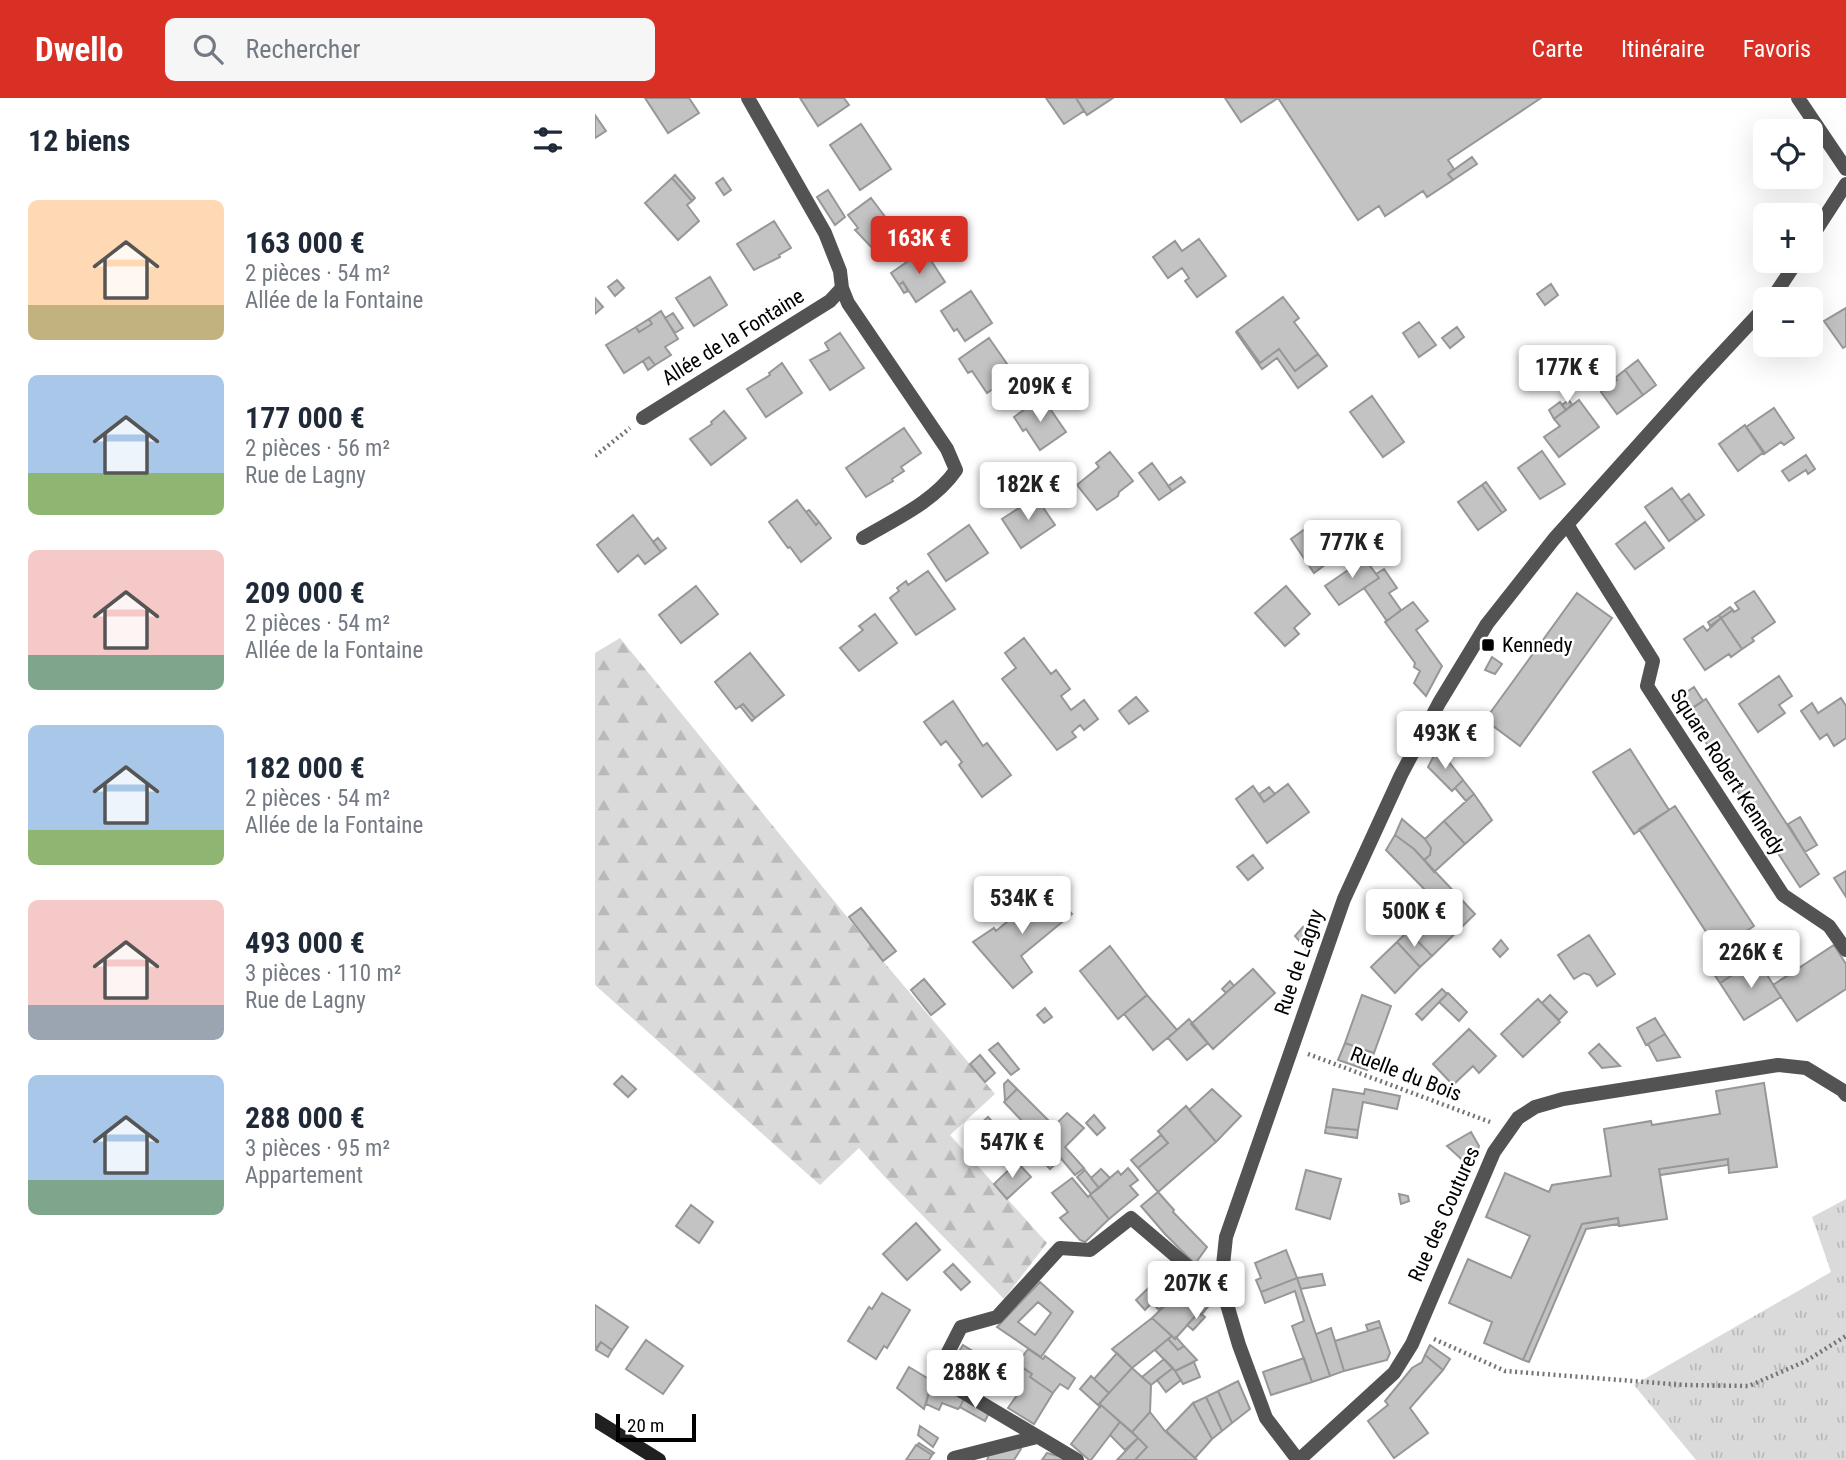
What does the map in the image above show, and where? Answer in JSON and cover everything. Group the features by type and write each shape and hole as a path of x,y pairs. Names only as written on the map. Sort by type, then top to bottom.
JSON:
{"street":[{"path":"748,98 825,233 840,271 842,288 848,303 949,452 956,470 947,483 925,501 863,538"},
{"path":"1798,98 1846,169"},
{"path":"1823,219 1846,184"},
{"name":"Allée de la Fontaine","path":"643,418 830,301 842,288"},
{"name":"Rue de Lagny","path":"1299,1460 1266,1418 1239,1345 1221,1284 1226,1237 1344,899 1401,775 1439,703 1487,624 1554,539 1753,320"},
{"name":"Square Robert Kennedy","path":"1568,526 1653,661 1647,686 1783,895 1829,926 1846,950"},
{"name":"Rue des Coutures","path":"1299,1460 1394,1374 1417,1332 1494,1152 1518,1118 1535,1107 1563,1099 1779,1065 1806,1068 1846,1095"},
{"path":"1077,1460 936,1376 961,1327 997,1317 1060,1248 1090,1250 1132,1218 1198,1275 1221,1284"},
{"path":"595,1420 659,1460"},
{"path":"954,1458 1037,1437"}],"path":[{"path":"595,456 643,418"},
{"name":"Ruelle du Bois","path":"1291,1048 1509,1130"},
{"path":"1417,1332 1505,1371 1643,1383 1749,1386 1806,1361 1846,1336"}],"green space":[{"path":"620,638 995,1094 950,1135 1047,1243 1004,1299 859,1148 820,1185 595,985 595,653"},
{"path":"1846,1199 1846,1460 1696,1460 1634,1385 1831,1272 1812,1217"}],"building":[{"path":"645,98 689,98 699,113 668,133"},
{"path":"800,98 844,98 849,105 818,126"},
{"path":"1046,98 1076,98 1084,111 1064,124"},
{"path":"1076,98 1113,98 1087,115"},
{"path":"1225,98 1278,98 1241,122"},
{"path":"1278,98 1541,98 1448,160 1454,169 1448,174 1453,180 1427,197 1423,191 1385,216 1379,206 1358,220"},
{"path":"595,115 606,131 595,138"},
{"path":"861,124 891,169 860,190 830,145"},
{"path":"1472,157 1477,164 1453,180 1448,174"},
{"path":"675,175 695,198 692,201 672,178"},
{"path":"672,178 692,201 687,205 699,221 678,240 645,203"},
{"path":"723,178 731,190 724,195 716,183"},
{"path":"828,190 845,217 835,225 817,197"},
{"path":"871,198 898,234 875,251 855,230 858,228 848,215"},
{"path":"774,221 791,248 779,255 780,257 754,270 737,244"},
{"path":"1199,239 1226,276 1197,297 1185,281 1189,278 1182,268 1168,278 1153,257 1175,241 1182,251"},
{"path":"924,250 945,282 916,302 903,282 899,285 891,273"},
{"path":"710,277 727,305 694,326 676,298"},
{"path":"617,280 624,288 615,296 608,287"},
{"path":"903,282 908,291 904,293 899,285"},
{"path":"1551,284 1558,295 1545,305 1537,294"},
{"path":"971,291 992,323 965,341 957,329 954,331 941,311"},
{"path":"1283,297 1299,318 1294,322 1318,354 1295,371 1279,349 1260,363 1237,331"},
{"path":"595,298 603,307 595,314"},
{"path":"1846,308 1846,346 1843,348 1824,321"},
{"path":"661,311 678,339 665,347 671,355 655,365 649,357 624,373 606,345 636,327 639,332 652,324 649,319"},
{"path":"673,313 683,328 675,333 665,318"},
{"path":"649,319 652,324 639,332 636,327"},
{"path":"1419,322 1436,345 1419,357 1403,333"},
{"path":"1457,327 1464,337 1450,348 1442,338"},
{"path":"1237,331 1260,363 1279,349 1295,371 1318,354 1327,366 1298,388 1277,358 1262,369"},
{"path":"840,333 864,368 830,390 810,360 829,350 825,343"},
{"path":"989,338 1014,374 987,393 972,371 968,373 959,359"},
{"path":"649,357 655,365 648,370 643,361"},
{"path":"1638,360 1656,385 1643,395 1625,370"},
{"path":"782,363 802,393 766,417 747,389 770,375 769,373"},
{"path":"1625,370 1643,395 1617,414 1601,392"},
{"path":"1372,396 1404,442 1383,457 1350,412"},
{"path":"1042,397 1066,432 1040,450 1014,417"},
{"path":"1569,400 1572,405 1566,410 1562,405"},
{"path":"1579,400 1599,427 1559,457 1544,437 1560,426 1554,419"},
{"path":"1560,402 1566,410 1554,419 1549,410"},
{"path":"1774,408 1794,438 1784,445 1781,442 1764,454 1746,427"},
{"path":"724,411 746,438 711,465 690,439 712,424"},
{"path":"1745,425 1764,452 1738,471 1719,444"},
{"path":"904,428 921,453 901,467 904,471 892,479 893,481 866,497 846,468"},
{"path":"1542,451 1565,484 1540,499 1518,468"},
{"path":"1110,452 1133,481 1119,492 1118,496 1097,510 1077,485 1099,467 1096,463"},
{"path":"1806,455 1815,469 1808,474 1806,470 1789,481 1782,471"},
{"path":"1152,463 1172,491 1159,500 1139,473"},
{"path":"1181,477 1185,482 1172,491 1168,486"},
{"path":"1486,482 1506,510 1502,513 1482,485"},
{"path":"1482,485 1502,513 1478,530 1458,502"},
{"path":"1672,488 1696,521 1669,541 1645,507"},
{"path":"1689,494 1704,515 1696,521 1681,500"},
{"path":"1036,497 1055,525 1021,548 1002,519"},
{"path":"797,500 816,525 819,522 831,538 801,562 769,522"},
{"path":"809,510 819,522 816,525 806,512"},
{"path":"633,515 661,552 645,564 638,555 618,572 597,545"},
{"path":"1645,522 1664,548 1635,569 1616,544"},
{"path":"969,525 988,553 946,581 928,554"},
{"path":"1308,527 1330,561 1314,573 1291,539"},
{"path":"658,538 666,548 661,552 653,542"},
{"path":"1360,552 1379,578 1339,605 1325,586 1351,568 1347,561"},
{"path":"1384,569 1397,588 1389,593 1401,610 1387,621 1364,588 1379,578 1376,574"},
{"path":"928,571 955,609 916,635 890,598 906,581 908,585"},
{"path":"696,586 718,614 681,643 659,615"},
{"path":"1286,586 1310,614 1294,628 1299,634 1285,646 1255,613"},
{"path":"1754,591 1775,622 1752,638 1754,641 1742,649 1721,618 1739,609 1735,603"},
{"path":"1577,593 1612,618 1520,746 1485,720"},
{"path":"1413,602 1428,621 1416,630 1442,666 1426,696 1414,683 1420,671 1414,667 1415,663 1385,622"},
{"path":"1730,607 1733,610 1721,618 1719,615"},
{"path":"875,614 897,643 859,671 840,648 863,630 859,626"},
{"path":"1719,615 1721,618 1710,626 1708,622"},
{"path":"1721,618 1742,649 1705,670 1684,639 1703,626 1707,631"},
{"path":"1024,638 1051,674 1056,670 1070,689 1061,696 1071,710 1084,700 1098,719 1084,730 1080,725 1072,732 1076,737 1057,750 1002,679 1016,668 1005,653"},
{"path":"750,653 784,695 755,718 743,704 736,709 715,682"},
{"path":"1492,657 1502,664 1495,674 1485,670"},
{"path":"1779,676 1792,696 1779,705 1785,713 1758,732 1739,704"},
{"path":"1694,687 1703,701 1690,710 1681,696"},
{"path":"1136,697 1148,711 1129,724 1119,711"},
{"path":"1841,698 1846,706 1846,738 1834,746 1827,734 1820,739 1801,711 1812,703 1818,713"},
{"path":"1706,699 1819,874 1800,887 1686,712"},
{"path":"953,701 983,746 987,743 1011,775 982,797 959,765 962,762 946,741 941,745 924,722"},
{"path":"743,704 755,718 752,721 740,706"},
{"path":"1438,748 1463,780 1452,791 1428,767"},
{"path":"1630,749 1669,810 1634,834 1593,772"},
{"path":"1463,780 1474,794 1466,801 1455,788"},
{"path":"1288,784 1309,812 1267,843 1236,799 1253,786 1264,802"},
{"path":"1269,787 1275,794 1264,802 1259,794"},
{"path":"1474,794 1492,820 1465,844 1444,821"},
{"path":"1675,806 1754,926 1718,950 1639,829"},
{"path":"1800,817 1817,845 1805,852 1788,824"},
{"path":"1402,819 1425,839 1431,848 1430,855 1424,860 1395,835"},
{"path":"1444,821 1465,844 1434,872 1424,860 1430,855 1431,848 1425,839"},
{"path":"1395,835 1414,849 1475,914 1432,956 1408,931 1438,903 1386,850"},
{"path":"1253,855 1263,868 1248,880 1237,867"},
{"path":"1846,871 1846,897 1834,878"},
{"path":"1049,890 1072,914 1021,956 1032,972 1013,988 973,942 994,928 996,931"},
{"path":"861,908 896,951 883,961 849,917"},
{"path":"1303,927 1312,941 1309,952 1295,936"},
{"path":"1408,931 1432,956 1420,967 1397,942"},
{"path":"1589,935 1615,974 1597,986 1590,975 1584,973 1574,979 1558,955"},
{"path":"1741,935 1757,959 1720,983 1704,959"},
{"path":"1501,940 1508,949 1500,957 1493,949"},
{"path":"1397,942 1420,967 1395,993 1371,967"},
{"path":"1834,945 1846,964 1846,989 1797,1021 1773,985"},
{"path":"1110,946 1147,995 1118,1019 1080,971"},
{"path":"1757,959 1781,997 1744,1020 1720,983"},
{"path":"1253,969 1275,993 1213,1049 1191,1024"},
{"path":"924,979 945,1004 931,1015 911,990"},
{"path":"1230,981 1234,986 1226,993 1222,989"},
{"path":"1442,989 1447,994 1422,1020 1416,1014"},
{"path":"1448,993 1467,1012 1459,1021 1439,1002"},
{"path":"1147,995 1177,1030 1153,1050 1124,1014"},
{"path":"1362,995 1391,1006 1374,1053 1345,1043"},
{"path":"1550,995 1567,1012 1559,1020 1542,1003"},
{"path":"1538,999 1560,1022 1523,1057 1501,1034"},
{"path":"1045,1008 1052,1017 1044,1023 1037,1015"},
{"path":"1655,1018 1665,1034 1646,1045 1637,1028"},
{"path":"1189,1019 1208,1043 1187,1060 1168,1038"},
{"path":"1469,1029 1496,1056 1479,1073 1473,1066 1453,1085 1433,1064"},
{"path":"1665,1034 1680,1057 1657,1061 1648,1044"},
{"path":"998,1043 1019,1069 1011,1075 989,1050"},
{"path":"1345,1043 1374,1053 1367,1070 1338,1060"},
{"path":"1599,1044 1620,1066 1602,1068 1589,1053"},
{"path":"980,1055 995,1073 985,1082 970,1064"},
{"path":"622,1076 636,1089 628,1097 614,1084"},
{"path":"1008,1080 1017,1089 1005,1101 1004,1084"},
{"path":"1764,1083 1777,1167 1729,1173 1728,1159 1659,1169 1667,1219 1619,1226 1618,1218 1582,1224 1523,1360 1484,1343 1492,1322 1449,1303 1468,1259 1511,1278 1530,1236 1486,1217 1505,1173 1549,1192 1552,1185 1611,1176 1604,1129 1651,1121 1652,1125 1720,1114 1716,1091"},
{"path":"1017,1089 1049,1121 1027,1142 1016,1131 1024,1123 1004,1102"},
{"path":"1212,1089 1241,1116 1216,1142 1189,1110"},
{"path":"1333,1089 1364,1094 1365,1089 1400,1096 1397,1109 1363,1102 1358,1130 1326,1127"},
{"path":"1186,1106 1216,1142 1158,1192 1138,1168 1168,1143 1158,1131"},
{"path":"1067,1113 1084,1128 1065,1147 1084,1168 1075,1175 1043,1137"},
{"path":"1094,1115 1105,1128 1097,1135 1086,1123"},
{"path":"988,1117 996,1126 999,1122 1012,1137 985,1161 965,1138"},
{"path":"1049,1121 1054,1126 1040,1139 1035,1134"},
{"path":"1326,1127 1358,1130 1357,1138 1325,1133"},
{"path":"1471,1132 1479,1146 1471,1168 1447,1146"},
{"path":"1161,1135 1168,1143 1138,1168 1131,1160"},
{"path":"1043,1137 1061,1159 1050,1169 1031,1148"},
{"path":"1728,1159 1728,1165 1660,1175 1659,1169"},
{"path":"1017,1162 1031,1177 1007,1199 994,1184"},
{"path":"1128,1168 1138,1180 1130,1186 1138,1195 1109,1219 1090,1195 1118,1171 1121,1175"},
{"path":"1101,1169 1110,1178 1099,1188 1091,1178"},
{"path":"1085,1170 1099,1188 1091,1194 1077,1177"},
{"path":"1306,1170 1341,1179 1330,1219 1296,1209"},
{"path":"1072,1178 1109,1219 1085,1242 1060,1218 1068,1212 1052,1193"},
{"path":"1158,1192 1173,1212 1207,1247 1195,1264 1141,1206"},
{"path":"1399,1194 1408,1196 1409,1201 1401,1204"},
{"path":"691,1205 713,1222 699,1243 676,1226"},
{"path":"1618,1218 1619,1224 1586,1229 1529,1362 1523,1360 1582,1224"},
{"path":"916,1223 940,1250 907,1280 883,1254"},
{"path":"1286,1250 1297,1278 1261,1292 1256,1280 1261,1278 1255,1263"},
{"path":"953,1264 970,1282 961,1290 944,1272"},
{"path":"1168,1269 1192,1280 1175,1294 1166,1287 1145,1310 1136,1300"},
{"path":"1322,1274 1325,1285 1301,1289 1297,1278"},
{"path":"1297,1278 1330,1376 1312,1382 1292,1326 1304,1321 1295,1291 1265,1303 1261,1292"},
{"path":"1192,1280 1212,1302 1201,1315 1199,1312 1175,1339 1152,1318"},
{"path":"1040,1282 1073,1312 1041,1357 997,1327","holes":["1038,1302 1051,1313 1035,1335 1018,1322"]},
{"path":"1166,1287 1175,1294 1159,1310 1155,1306 1168,1295 1163,1290"},
{"path":"882,1293 910,1310 887,1348 884,1346 876,1359 848,1341 869,1307 872,1309"},
{"path":"595,1305 628,1327 612,1350 601,1342 595,1349"},
{"path":"1199,1312 1205,1317 1193,1330 1187,1325"},
{"path":"1152,1318 1172,1336 1132,1368 1112,1349"},
{"path":"1379,1321 1381,1327 1368,1331 1366,1325"},
{"path":"1381,1327 1390,1353 1387,1360 1344,1371 1335,1341"},
{"path":"1331,1328 1344,1371 1330,1376 1316,1334"},
{"path":"1172,1336 1184,1346 1178,1350 1168,1339"},
{"path":"1168,1339 1178,1350 1184,1346 1197,1360 1175,1371 1155,1350"},
{"path":"646,1340 683,1366 663,1394 626,1369"},
{"path":"601,1342 612,1350 608,1357 596,1350"},
{"path":"963,1345 989,1361 974,1386 954,1376 951,1365"},
{"path":"1430,1345 1450,1359 1443,1370 1425,1355"},
{"path":"1028,1349 1043,1359 1045,1356 1075,1378 1068,1389 1060,1384 1053,1393 1017,1364"},
{"path":"1117,1353 1132,1368 1109,1393 1094,1379"},
{"path":"993,1354 1001,1359 997,1366 989,1361"},
{"path":"1425,1355 1443,1370 1410,1408 1428,1433 1394,1458 1368,1421 1388,1405 1385,1401 1412,1368 1422,1362"},
{"path":"1304,1358 1312,1382 1271,1395 1263,1372"},
{"path":"1164,1359 1173,1368 1151,1385 1142,1377"},
{"path":"1194,1362 1200,1377 1183,1384 1175,1371"},
{"path":"1018,1364 1032,1374 1030,1377 1053,1393 1034,1424 1008,1408 1020,1391 1007,1384"},
{"path":"909,1367 932,1381 924,1409 897,1388"},
{"path":"1132,1368 1151,1385 1150,1412 1132,1432 1098,1405"},
{"path":"1173,1368 1181,1380 1166,1392 1157,1380"},
{"path":"984,1370 998,1378 992,1386 979,1378"},
{"path":"1091,1376 1109,1393 1098,1405 1080,1389"},
{"path":"932,1381 964,1399 958,1409 942,1403 939,1410 926,1404"},
{"path":"1238,1381 1250,1409 1232,1423 1218,1391"},
{"path":"1218,1391 1232,1423 1222,1431 1206,1397"},
{"path":"1206,1397 1222,1431 1212,1439 1193,1403"},
{"path":"964,1399 989,1413 985,1421 960,1407"},
{"path":"1193,1403 1212,1439 1195,1458 1166,1431"},
{"path":"1101,1405 1120,1422 1089,1460 1071,1444"},
{"path":"1150,1412 1165,1431 1197,1460 1135,1460 1147,1447 1132,1432"},
{"path":"1120,1422 1138,1438 1125,1450 1110,1435"},
{"path":"920,1426 938,1438 933,1447 918,1435"},
{"path":"1138,1438 1147,1447 1135,1460 1117,1460"},
{"path":"919,1443 934,1453 932,1455 917,1445"},
{"path":"916,1445 932,1455 929,1460 906,1460"},
{"path":"1019,1447 1021,1449 1014,1460 987,1460 989,1455"},
{"path":"1047,1453 1062,1457 1065,1460 1042,1460"}],"place":[{"name":"Kennedy","path":"1488,645"}]}
